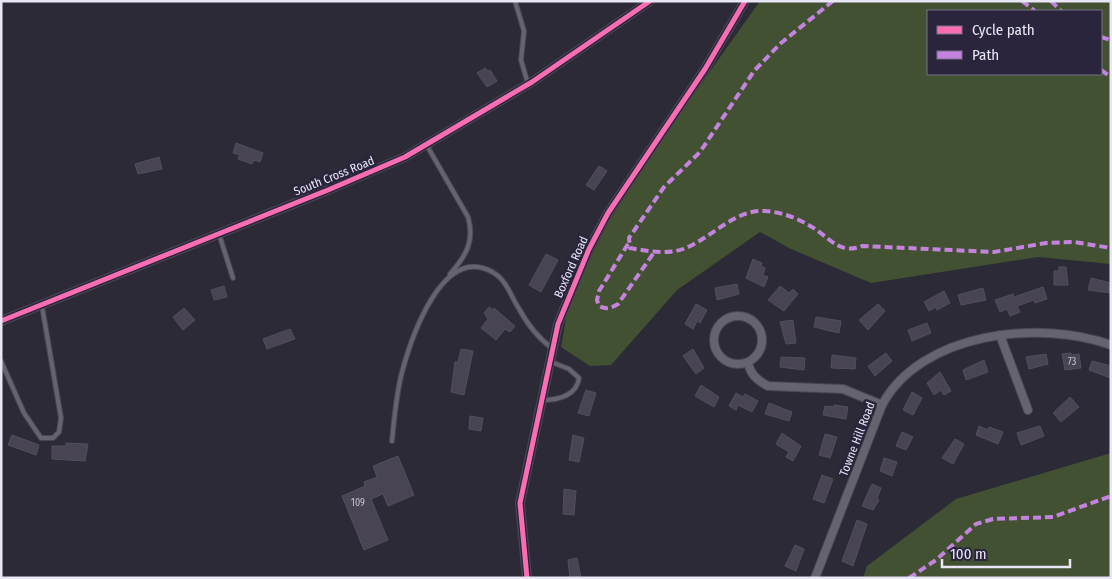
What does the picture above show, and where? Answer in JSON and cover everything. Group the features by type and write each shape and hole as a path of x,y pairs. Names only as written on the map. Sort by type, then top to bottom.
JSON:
{"street":[{"name":"South Cross Road","path":"1,321 370,173 426,144 528,84 650,1"},
{"name":"Boxford Road","path":"527,578 520,503 552,348 558,324 571,289 608,213 700,76 745,1"},
{"path":"738,316 748,318 761,331 763,340 761,350 748,363 729,363 716,350 714,340 716,331 721,323 729,318 738,316"},
{"name":"Towne Hill Road","path":"814,578 882,405 899,382 919,364 958,346 1000,335 1055,333 1111,345"},
{"path":"1000,335 1028,410"},
{"path":"748,363 751,373 759,382 768,386 843,389 882,405"}],"lane":[{"path":"515,1 524,31 521,60 528,84"},
{"path":"392,441 401,377 408,354 425,312 469,248 472,230 468,217 426,144"},
{"path":"219,234 233,278"},
{"path":"450,274 474,266 500,277 518,309 543,341 552,348"},
{"path":"1,361 32,427 41,438 52,438 59,432 61,418 42,306"},
{"path":"540,400 562,397 575,390 578,385 579,378 576,373 549,361"}],"green space":[{"path":"760,1 1111,1 1111,264 1038,257 871,283 791,249 760,232 677,290 611,365 590,366 561,347 569,300 608,223 654,150"},
{"path":"1111,453 1111,578 863,578 867,566 956,499"}],"building":[{"path":"485,68 488,71 490,70 497,81 487,87 477,73"},
{"path":"236,143 263,153 260,162 254,160 252,164 238,159 240,155 233,153"},
{"path":"159,157 162,169 138,174 135,164"},
{"path":"599,166 607,171 594,190 586,185"},
{"path":"546,254 558,260 541,292 529,285"},
{"path":"753,259 762,263 761,266 765,268 763,275 768,277 764,287 746,278"},
{"path":"1059,267 1066,267 1068,285 1054,285 1054,271 1059,271"},
{"path":"1091,278 1111,283 1111,293 1088,290"},
{"path":"737,284 739,294 717,300 715,288"},
{"path":"224,286 227,297 214,300 211,290"},
{"path":"780,286 789,293 793,289 798,294 784,311 768,300"},
{"path":"1043,287 1047,299 1035,303 1034,300 1017,306 1020,312 1010,316 1007,309 1000,312 995,300 1013,294 1014,297"},
{"path":"983,288 986,300 961,305 958,295"},
{"path":"944,291 950,303 937,310 936,307 929,311 924,302"},
{"path":"696,304 707,310 700,323 697,321 693,329 685,324"},
{"path":"878,304 885,311 868,330 859,320"},
{"path":"489,307 493,310 494,308 515,326 510,332 505,329 496,340 481,328 488,319 484,313"},
{"path":"184,308 195,320 183,330 173,317"},
{"path":"816,317 841,321 839,333 814,327"},
{"path":"793,320 796,343 786,344 780,322"},
{"path":"927,323 931,333 912,341 908,330"},
{"path":"290,329 295,339 267,349 263,339"},
{"path":"461,349 473,351 464,395 451,392 455,362 458,362"},
{"path":"693,349 704,368 696,374 683,356"},
{"path":"886,353 892,361 875,376 868,366"},
{"path":"1071,353 1071,355 1079,354 1081,368 1065,370 1062,354"},
{"path":"1046,354 1048,364 1029,369 1026,357"},
{"path":"832,355 856,358 855,369 831,368"},
{"path":"781,357 805,358 804,370 780,367"},
{"path":"984,360 988,372 966,380 963,370"},
{"path":"1092,361 1111,366 1111,378 1089,370"},
{"path":"940,372 951,391 944,395 941,390 934,395 927,383"},
{"path":"701,385 719,397 714,407 695,396"},
{"path":"586,390 596,393 589,416 578,413"},
{"path":"912,392 922,398 913,415 903,410"},
{"path":"736,393 743,397 745,394 758,401 752,412 738,405 736,410 729,406"},
{"path":"1070,397 1079,407 1061,422 1053,413"},
{"path":"769,403 792,412 789,421 765,414"},
{"path":"834,405 848,407 846,419 823,415 825,406 834,407"},
{"path":"470,416 483,418 481,431 469,429"},
{"path":"979,426 988,430 989,427 1003,432 998,444 976,435"},
{"path":"1040,426 1044,436 1021,445 1017,433"},
{"path":"902,432 913,437 906,450 896,446"},
{"path":"782,433 801,446 793,461 786,457 789,452 776,444"},
{"path":"825,434 837,437 830,458 819,455"},
{"path":"12,435 39,445 36,455 8,445"},
{"path":"573,435 584,438 579,462 569,460"},
{"path":"955,439 964,444 953,464 942,458"},
{"path":"66,443 88,444 85,461 52,459 52,446 66,446"},
{"path":"398,456 414,495 388,506 383,494 371,499 388,540 364,550 342,496 365,486 364,482 377,477 373,466"},
{"path":"884,458 897,462 892,476 880,471"},
{"path":"822,475 833,479 824,503 813,499"},
{"path":"872,484 881,488 877,499 879,500 873,510 862,506"},
{"path":"564,489 576,491 574,515 563,514"},
{"path":"857,520 867,524 853,566 842,561"},
{"path":"795,545 804,549 796,571 785,566"},
{"path":"577,558 581,578 570,578 568,560"}],"marked path":[{"path":"833,1 781,43 754,71 700,152 664,187 629,238 630,248 657,252 677,251 693,244 743,215 765,211 779,213 800,221 812,227 838,246 849,249 862,246 994,252 1046,243 1074,242 1111,248"},
{"path":"1022,1 1034,10"},
{"path":"1051,1 1060,10"},
{"path":"1102,37 1111,40"},
{"path":"1102,71 1111,77"},
{"path":"628,244 599,291 597,300 599,306 609,308 618,304 655,251"},
{"path":"909,578 936,560 976,524 993,519 1053,517 1111,496"}],"cycle path":[{"path":"1,321 328,190 405,157 532,82 650,1"},
{"path":"527,578 520,503 558,324 589,249 608,213 705,69 745,1"}]}
